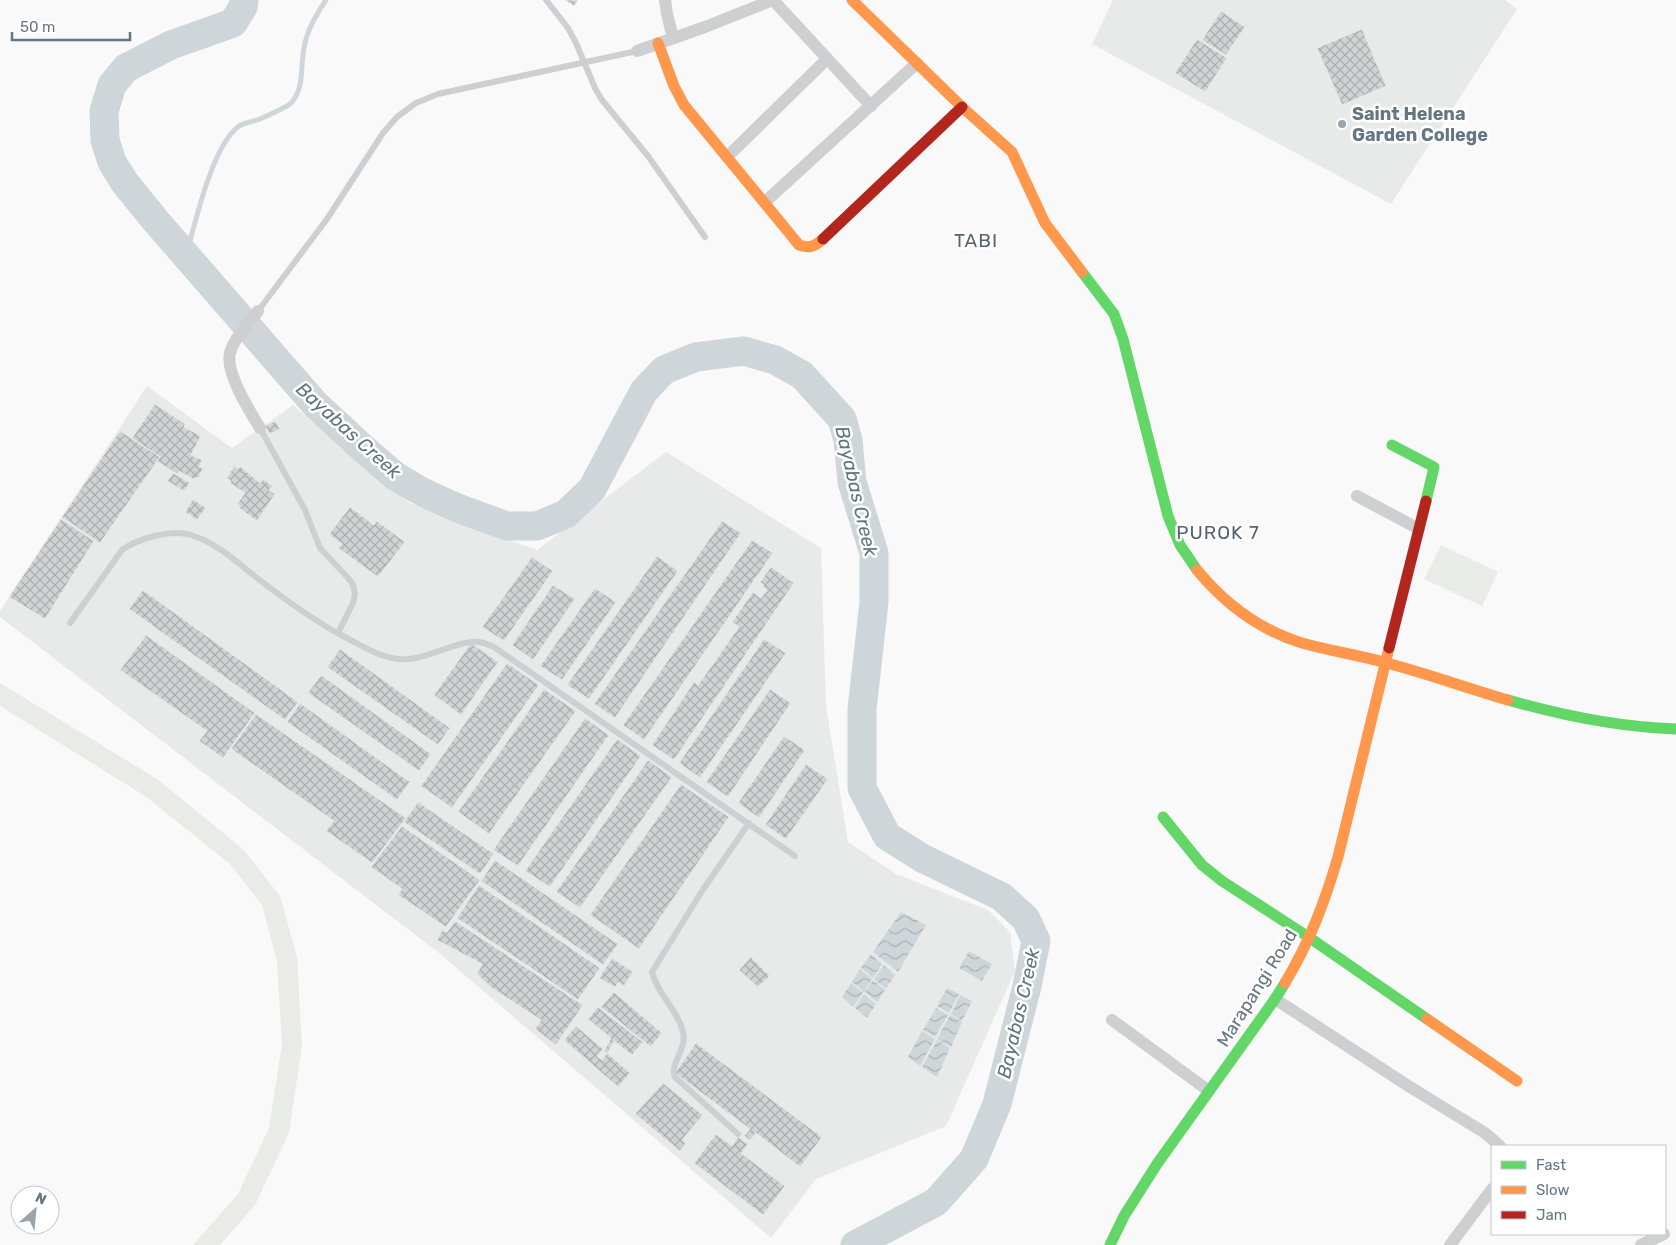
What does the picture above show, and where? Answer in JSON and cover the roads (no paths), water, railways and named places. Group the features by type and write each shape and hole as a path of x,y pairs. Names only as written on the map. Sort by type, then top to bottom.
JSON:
{"street":[{"path":"665,0 666,14 673,38"},
{"path":"637,51 773,0 871,106"},
{"path":"852,0 962,108 1012,152 1045,223 1114,314 1124,339 1167,512 1178,543 1196,569 1228,602 1272,631 1311,646 1386,662 1532,707 1568,716 1630,727 1676,729"},
{"path":"658,43 674,86 684,105 799,245 804,248 815,246 962,108"},
{"path":"727,157 826,59"},
{"path":"765,202 917,63"},
{"path":"258,311 239,335 229,354 229,363 235,380 260,428"},
{"name":"Marapangi Road","path":"1110,1245 1141,1188 1275,999 1310,938 1320,914 1338,857 1434,467 1392,445"},
{"path":"1357,496 1419,528"},
{"path":"1163,817 1183,844 1202,865 1222,881 1310,938 1517,1081"},
{"path":"1275,999 1485,1134 1499,1145"},
{"path":"1112,1020 1209,1091"},
{"path":"1450,1245 1491,1191"},
{"path":"1641,1245 1663,1237"}],"lane":[{"path":"546,0 568,28 602,100 648,156 705,237"},
{"path":"258,311 327,219 383,133 397,117 416,103 438,94 637,51"},
{"path":"260,428 305,510 320,548 353,585 355,594 353,603 338,633"},
{"path":"70,623 122,550 142,539 184,533 195,536 223,551 278,594 338,633 385,656 400,660 419,657 473,642 494,647 795,856"},
{"path":"738,1134 674,1077 673,1070 684,1044 683,1031 652,972 697,900 749,823"}],"water":[{"path":"901,912 926,925 898,972 873,952"},
{"path":"969,951 992,964 982,981 959,968"},
{"path":"871,954 882,964 873,978 861,968"},
{"path":"884,965 895,975 886,989 874,979"},
{"path":"860,969 872,979 864,992 852,982"},
{"path":"873,980 885,990 877,1002 865,992"},
{"path":"851,983 863,993 853,1007 842,997"},
{"path":"947,988 959,994 949,1013 937,1006"},
{"path":"864,994 876,1004 867,1018 855,1008"},
{"path":"960,995 972,1001 962,1021 951,1014"},
{"path":"936,1008 948,1015 935,1037 923,1030"},
{"path":"950,1015 962,1022 951,1047 937,1039"},
{"path":"922,1031 935,1039 920,1066 908,1057"},
{"path":"937,1040 950,1048 937,1077 922,1067"}],"waterway":[{"name":"Bayabas Creek","path":"244,0 243,7 233,23 171,45 126,68 112,85 104,111 105,140 112,162 125,183 155,220 315,404 395,476 424,493 460,509 507,526 537,526 566,514 592,489 644,391 664,370 696,357 744,351 775,360 802,375 842,419 848,440 852,482 874,553 874,602 862,709 862,788 887,836 922,858 1002,897 1026,919 1036,941 1027,986 997,1104 974,1159 936,1202 855,1245"},
{"path":"186,256 206,186 221,150 229,136 239,126 260,119 291,103 300,84 307,35 315,17 326,0"}],"place":[{"name":"Saint Helena Garden College","path":"1342,124"}],"district":[{"name":"TABI","path":"976,240"},
{"name":"PUROK 7","path":"1218,532"}]}
